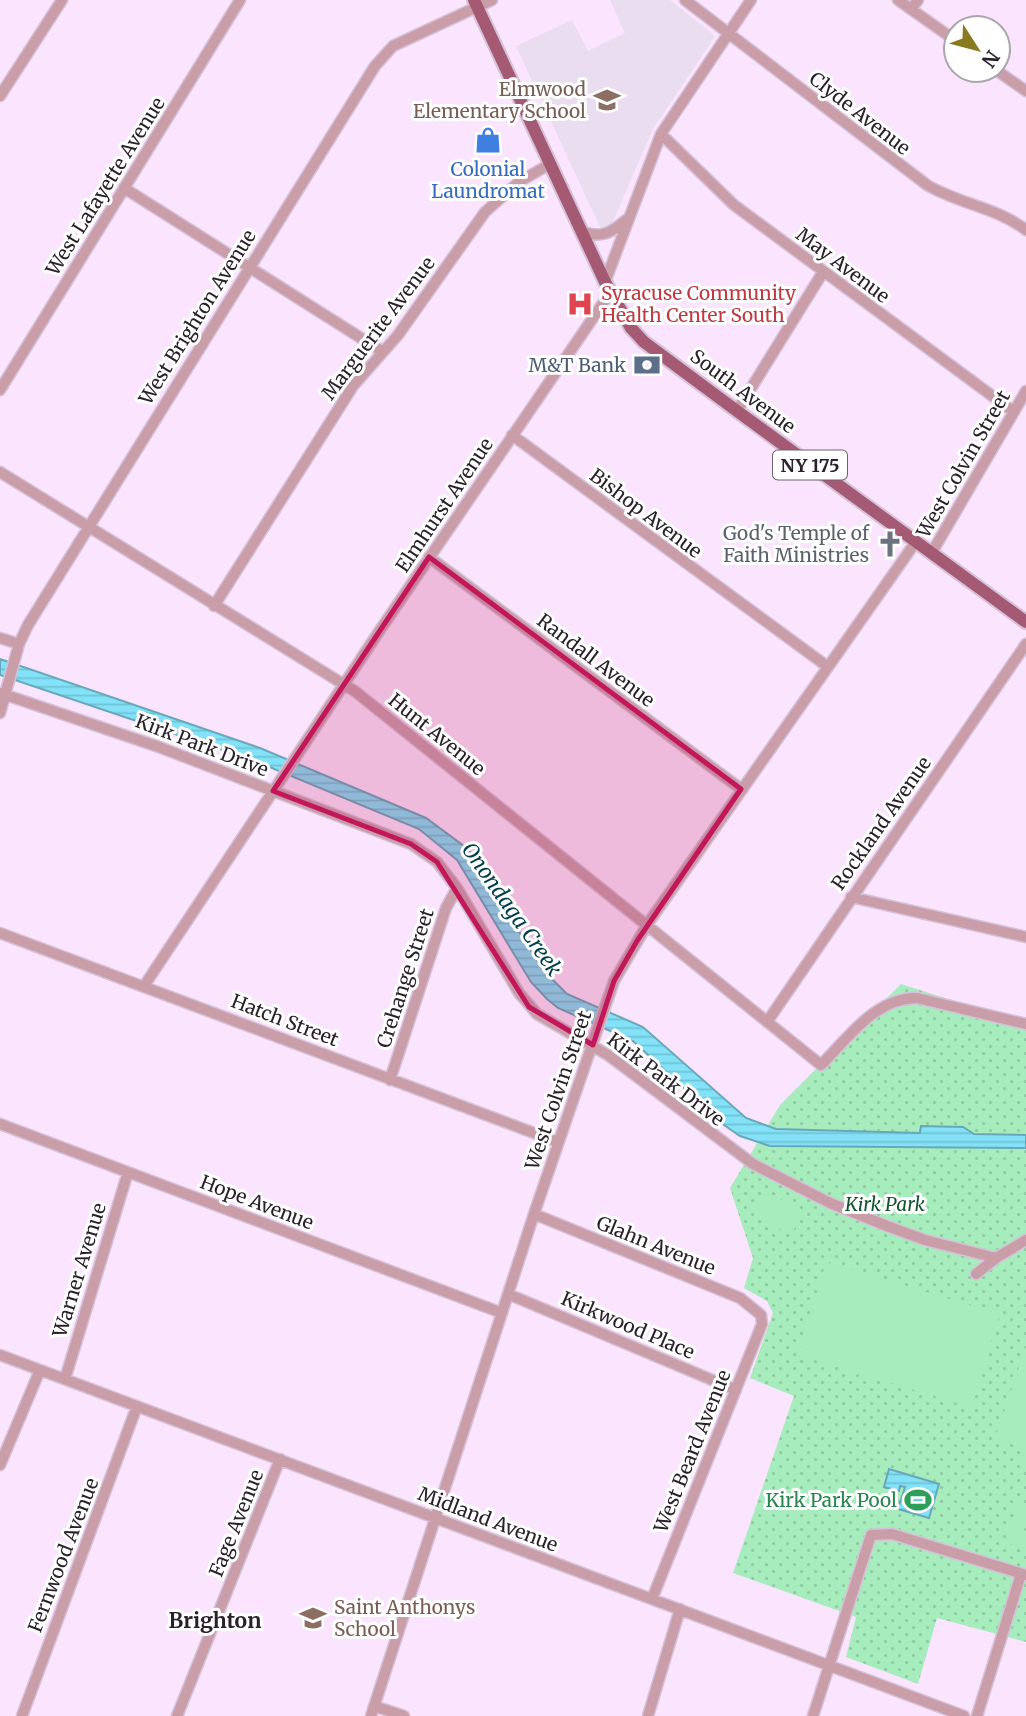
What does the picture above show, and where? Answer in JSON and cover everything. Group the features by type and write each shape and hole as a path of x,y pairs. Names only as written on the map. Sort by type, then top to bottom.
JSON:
{"main road":[{"name":"South Avenue","path":"476,3 581,232 631,328 644,342 1026,622"}],"street":[{"path":"0,96 62,0"},
{"name":"West Lafayette Avenue","path":"0,390 240,0"},
{"name":"West Brighton Avenue","path":"0,713 19,645 88,527 249,266 345,112 387,51 476,3 492,0"},
{"name":"Clyde Avenue","path":"685,0 927,185 947,197 1000,212 1026,230"},
{"name":"Elmhurst Avenue","path":"273,791 608,287 627,220 661,134 751,0"},
{"path":"898,0 942,31"},
{"path":"911,9 918,0"},
{"name":"May Avenue","path":"661,134 734,205 1014,412"},
{"name":"Marguerite Avenue","path":"214,606 353,386 383,352 485,212 519,182 550,164"},
{"path":"124,188 383,352"},
{"path":"581,232 599,236 610,234 627,220"},
{"path":"737,411 823,272"},
{"name":"West Colvin Street","path":"931,554 1026,391"},
{"name":"Bishop Avenue","path":"512,435 828,667"},
{"name":"Hunt Avenue","path":"0,472 345,685 383,712 821,1065 867,1018 883,1006 902,998 931,1001 1026,1024"},
{"name":"West Colvin Street","path":"372,1711 534,1214 614,981 647,925 915,543"},
{"name":"Randall Avenue","path":"429,557 741,789"},
{"path":"0,638 19,645"},
{"name":"Rockland Avenue","path":"766,1022 1026,644"},
{"name":"Kirk Park Drive","path":"5,691 411,844 437,862 457,888 529,1007 554,1026 593,1045 647,1082 697,1124 753,1164 830,1203 887,1226 925,1240 996,1258"},
{"path":"144,986 273,791"},
{"name":"Crehange Street","path":"390,1080 446,908 457,888"},
{"path":"851,897 1026,937"},
{"name":"Hatch Street","path":"0,933 558,1142"},
{"name":"Hope Avenue","path":"0,1124 502,1313"},
{"name":"Warner Avenue","path":"65,1379 128,1172"},
{"name":"Glahn Avenue","path":"534,1214 740,1298 761,1315"},
{"path":"976,1274 1026,1240"},
{"name":"Kirkwood Place","path":"508,1293 736,1390"},
{"name":"West Beard Avenue","path":"652,1599 762,1324 761,1315"},
{"name":"Midland Avenue","path":"0,1355 964,1716"},
{"path":"0,1465 40,1370"},
{"name":"Fernwood Avenue","path":"22,1716 137,1406"},
{"name":"Fage Avenue","path":"177,1716 280,1459"},
{"path":"813,1716 866,1542 875,1533 892,1534 1024,1574 977,1716"},
{"path":"648,1716 680,1609"},
{"path":"372,1711 404,1716"}],"highlighted area":[{"path":"429,557 741,789 637,941 614,981 593,1045 529,1007 437,862 411,844 273,791"}],"shaded area":[{"name":"Elmwood Elementary School","path":"610,0 670,0 715,36 653,129 610,228 604,230 600,227 516,46 572,20 588,51 625,33"}],"green space":[{"name":"Kirk Park","path":"901,984 1026,1024 1026,1642 937,1618 918,1684 846,1657 856,1617 733,1573 794,1396 750,1378 773,1313 767,1301 744,1288 753,1258 730,1188 780,1105"},
{"path":"764,1192 803,1210 792,1234 753,1217"},
{"path":"826,1262 1000,1314 971,1407 798,1355"},
{"path":"1026,1346 1026,1471 1019,1469 1025,1449 995,1438"},
{"path":"1017,1506 1026,1508 1026,1527 1012,1523"},
{"path":"1011,1526 1026,1531 1026,1549 1006,1543"}],"water":[{"path":"0,659 260,748 426,818 468,849 543,970 567,994 643,1027 746,1118 776,1129 920,1133 921,1126 963,1127 974,1134 1026,1135 1026,1148 770,1146 740,1136 724,1125 633,1041 558,1008 547,999 531,982 457,860 419,829 255,761 0,675"},
{"name":"Kirk Park Pool","path":"889,1469 939,1484 929,1518 898,1509 905,1487 900,1486 899,1491 884,1487"}],"place":[{"name":"Elmwood Elementary School","path":"607,100"},
{"name":"Colonial Laundromat","path":"488,140"},
{"name":"Syracuse Community Health Center South","path":"580,304"},
{"name":"M&T Bank","path":"647,365"},
{"name":"God's Temple of Faith Ministries","path":"890,544"},
{"name":"Kirk Park Pool","path":"918,1500"},
{"name":"Saint Anthonys School","path":"313,1618"}],"district":[{"name":"Brighton","path":"215,1620"}],"water label":[{"name":"Onondaga Creek","path":"512,909"}]}
